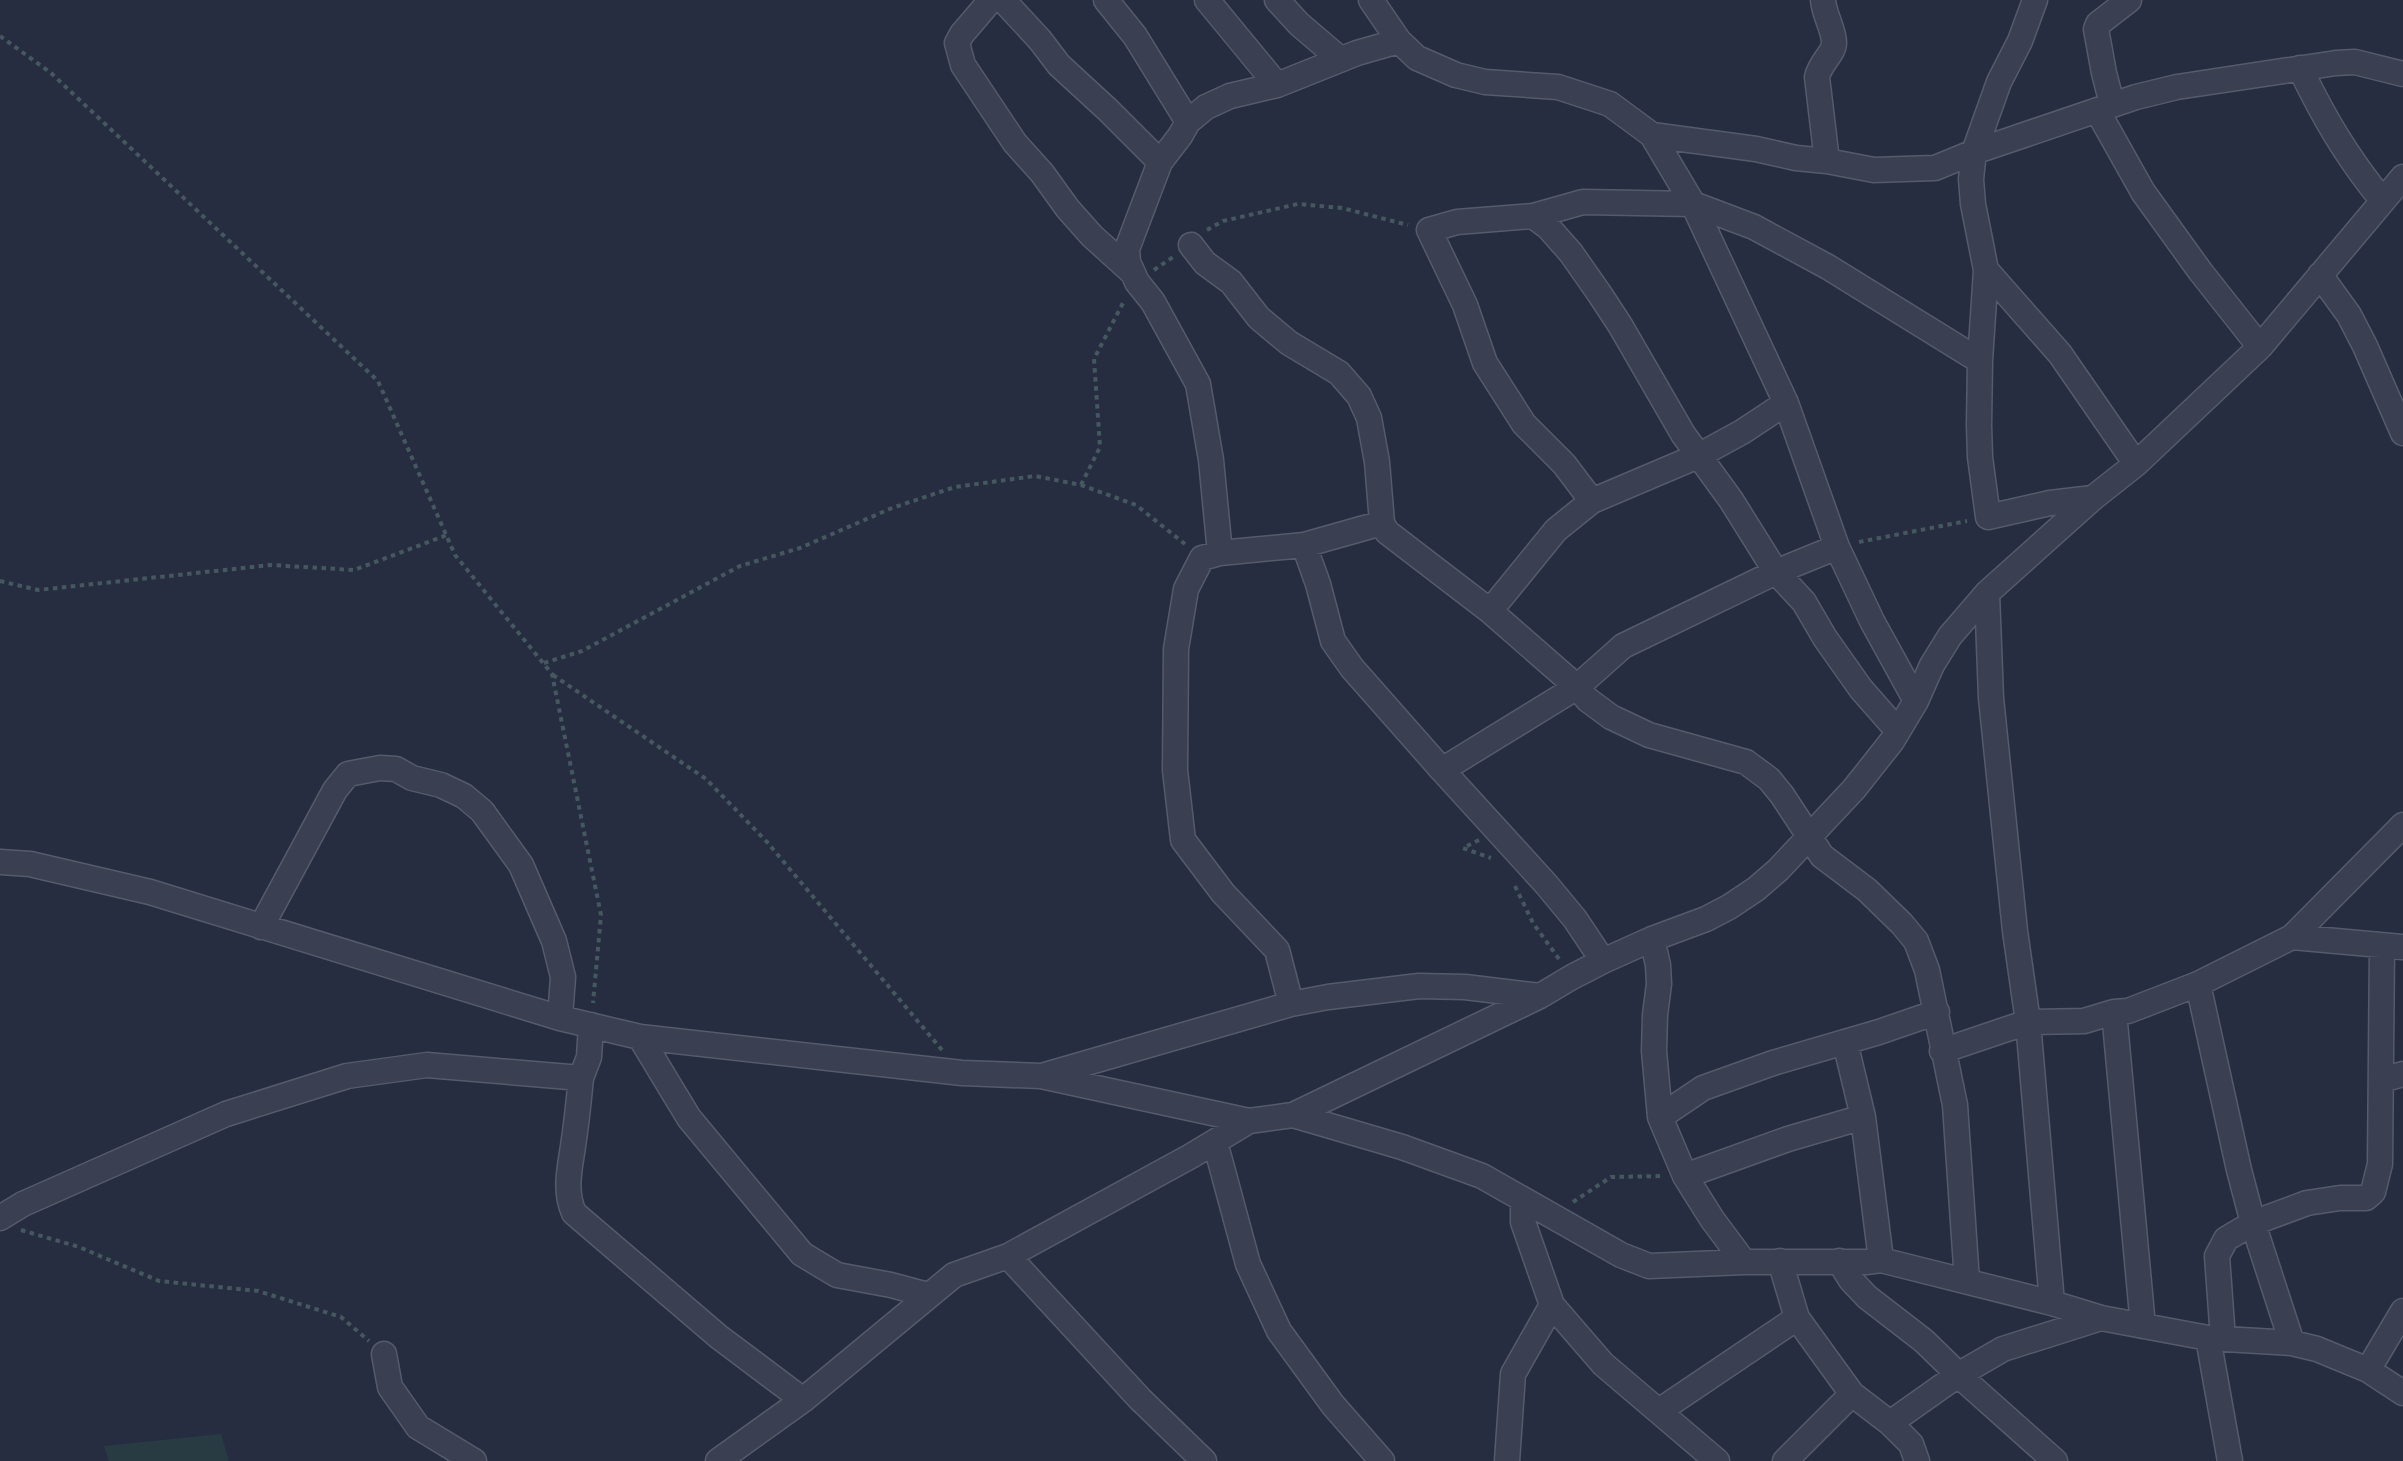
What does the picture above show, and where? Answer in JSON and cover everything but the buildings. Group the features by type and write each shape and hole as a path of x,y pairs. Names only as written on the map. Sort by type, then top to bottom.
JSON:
{"street":[{"path":"991,0 957,43 963,65 1015,142 1042,173 1068,209 1092,236 1133,273"},
{"path":"1003,0 1040,40 1059,65 1160,162"},
{"path":"1106,0 1135,36 1188,122"},
{"path":"1207,0 1277,85"},
{"path":"1277,0 1299,24 1340,59"},
{"path":"1371,0 1399,41 1417,58 1456,75 1485,82 1558,87 1610,104 1652,135 1693,204 1786,403 1837,547 1872,621 1916,701"},
{"path":"1823,0 1834,42 1832,50 1819,66 1817,77 1827,161"},
{"path":"2035,0 2020,41 1999,82 1974,152 1971,179 1973,204 1986,270 1980,361 1980,457 1988,517 2050,503 2093,498"},
{"path":"2129,0 2098,24 2096,29 2104,73 2105,107 2143,192 2200,271 2260,347"},
{"path":"1291,1004 1277,950 1223,893 1183,840 1175,770 1176,649 1186,589 1211,555 1211,460 1198,384 1153,302 1137,282 1128,262 1127,249 1160,162 1188,122 1206,107 1230,96 1277,85 1340,59 1399,41"},
{"path":"1652,135 1874,170 1935,168 1974,152 2105,107 2177,87 2355,62 2403,74"},
{"path":"2301,68 2322,113 2352,162 2382,200"},
{"path":"0,862 30,864 150,892 560,1018 640,1037 962,1073 1041,1077 1249,1121 1293,1115 1540,996 1572,976 1603,961 1652,939 1706,919 1756,889 1778,870 1854,789 1898,731 1916,701 1932,665 1950,636 1987,593 2093,498 2136,464 2260,347 2403,177"},
{"path":"1592,501 1564,464 1524,424 1485,363 1464,304 1429,230 1457,222 1533,216 1583,202 1693,204 1754,227 1828,267 1980,361"},
{"path":"1533,216 1548,226 1571,253 1599,293 1698,456 1731,500 1776,572 1804,602 1825,639 1861,689 1898,731"},
{"path":"1191,245 1205,263 1231,282 1259,318 1289,343 1339,373 1359,396 1369,418 1377,462 1382,523 1387,532 1490,610 1588,700 1611,717 1649,735 1746,762 1768,779 1810,835 1822,856 1867,890 1916,941 1927,970 1937,1012 1942,1051 1955,1105 1967,1281"},
{"path":"1986,270 2060,354 2136,464"},
{"path":"2320,275 2349,315 2403,433"},
{"path":"1490,610 1556,530 1592,501 1698,456 1742,432 1786,403"},
{"path":"1211,555 1304,545 1382,523"},
{"path":"1304,545 1318,584 1333,641 1352,668 1575,919 1603,961"},
{"path":"1442,770 1576,687 1623,646 1776,572 1837,547"},
{"path":"1987,593 1991,698 2014,931 2028,1022 2052,1303"},
{"path":"261,927 335,790 348,774 380,768 396,769 412,778 441,785 464,796 482,811 521,865 554,941 563,977 560,1018"},
{"path":"1942,1051 2028,1022 2084,1021 2114,1012 2128,1011 2198,984 2292,937 2403,825"},
{"path":"2230,1461 2216,1339 2217,1256 2226,1239 2253,1223 2307,1203 2370,1196 2377,1183 2380,1164 2379,1120 2393,1077 2392,946 2292,937"},
{"path":"1652,939 1658,965 1659,984 1654,1051 1660,1117 1684,1176 1744,1262"},
{"path":"2198,984 2223,1105 2253,1223 2292,1343"},
{"path":"1041,1077 1291,1004 1328,997 1419,986 1465,987 1540,996"},
{"path":"1660,1117 1703,1088 1773,1063 1937,1012"},
{"path":"2114,1012 2143,1326"},
{"path":"591,1025 589,1057 581,1078 575,1138 569,1170 569,1202 574,1213 719,1337 803,1400"},
{"path":"640,1037 689,1118 801,1254 837,1275 891,1285 928,1295"},
{"path":"1845,1042 1863,1117 1881,1260"},
{"path":"6,1223 23,1204 226,1114 347,1076 427,1065 581,1078"},
{"path":"1293,1115 1402,1147 1482,1176 1621,1255 1650,1266 1881,1260 2052,1303 2101,1318 2216,1339 2292,1343 2318,1349 2368,1370 2403,1393"},
{"path":"1684,1176 1788,1139 1863,1117"},
{"path":"718,1461 803,1400 954,1275 1008,1256 1249,1121"},
{"path":"1215,1142 1248,1264 1279,1331 1333,1405 1382,1461"},
{"path":"1523,1200 1523,1222 1552,1305 1603,1364 1717,1461"},
{"path":"1008,1256 1140,1399 1204,1461"},
{"path":"1780,1261 1797,1318 1852,1394 1890,1423 1911,1444 1917,1461"},
{"path":"1839,1261 1851,1280 1867,1297 1924,1341 1958,1375 2055,1461"},
{"path":"1507,1461 1514,1374 1552,1305"},
{"path":"2368,1370 2403,1311"},
{"path":"1659,1411 1797,1318"},
{"path":"1890,1423 1958,1375 2003,1349 2101,1318"},
{"path":"384,1354 390,1387 418,1427 474,1461"},
{"path":"1785,1461 1852,1394"}],"path":[{"path":"0,36 51,73 378,381 455,555 552,674 706,779 767,842 962,1073"},
{"path":"543,663 582,651 740,566 800,548 892,508 955,487 1035,476 1081,485 1136,506 1211,555"},
{"path":"1837,547 1988,517"},
{"path":"0,581 38,590 271,565 354,570 447,535"},
{"path":"552,674 601,915 591,1025"},
{"path":"1494,859 1464,848 1496,831"},
{"path":"1512,879 1533,923 1572,976"},
{"path":"1552,1216 1611,1177 1684,1176"},
{"path":"6,1223 79,1247 159,1281 258,1291 341,1317 384,1354"}],"shaded area":[{"path":"221,1434 229,1461 109,1461 104,1446"}]}
